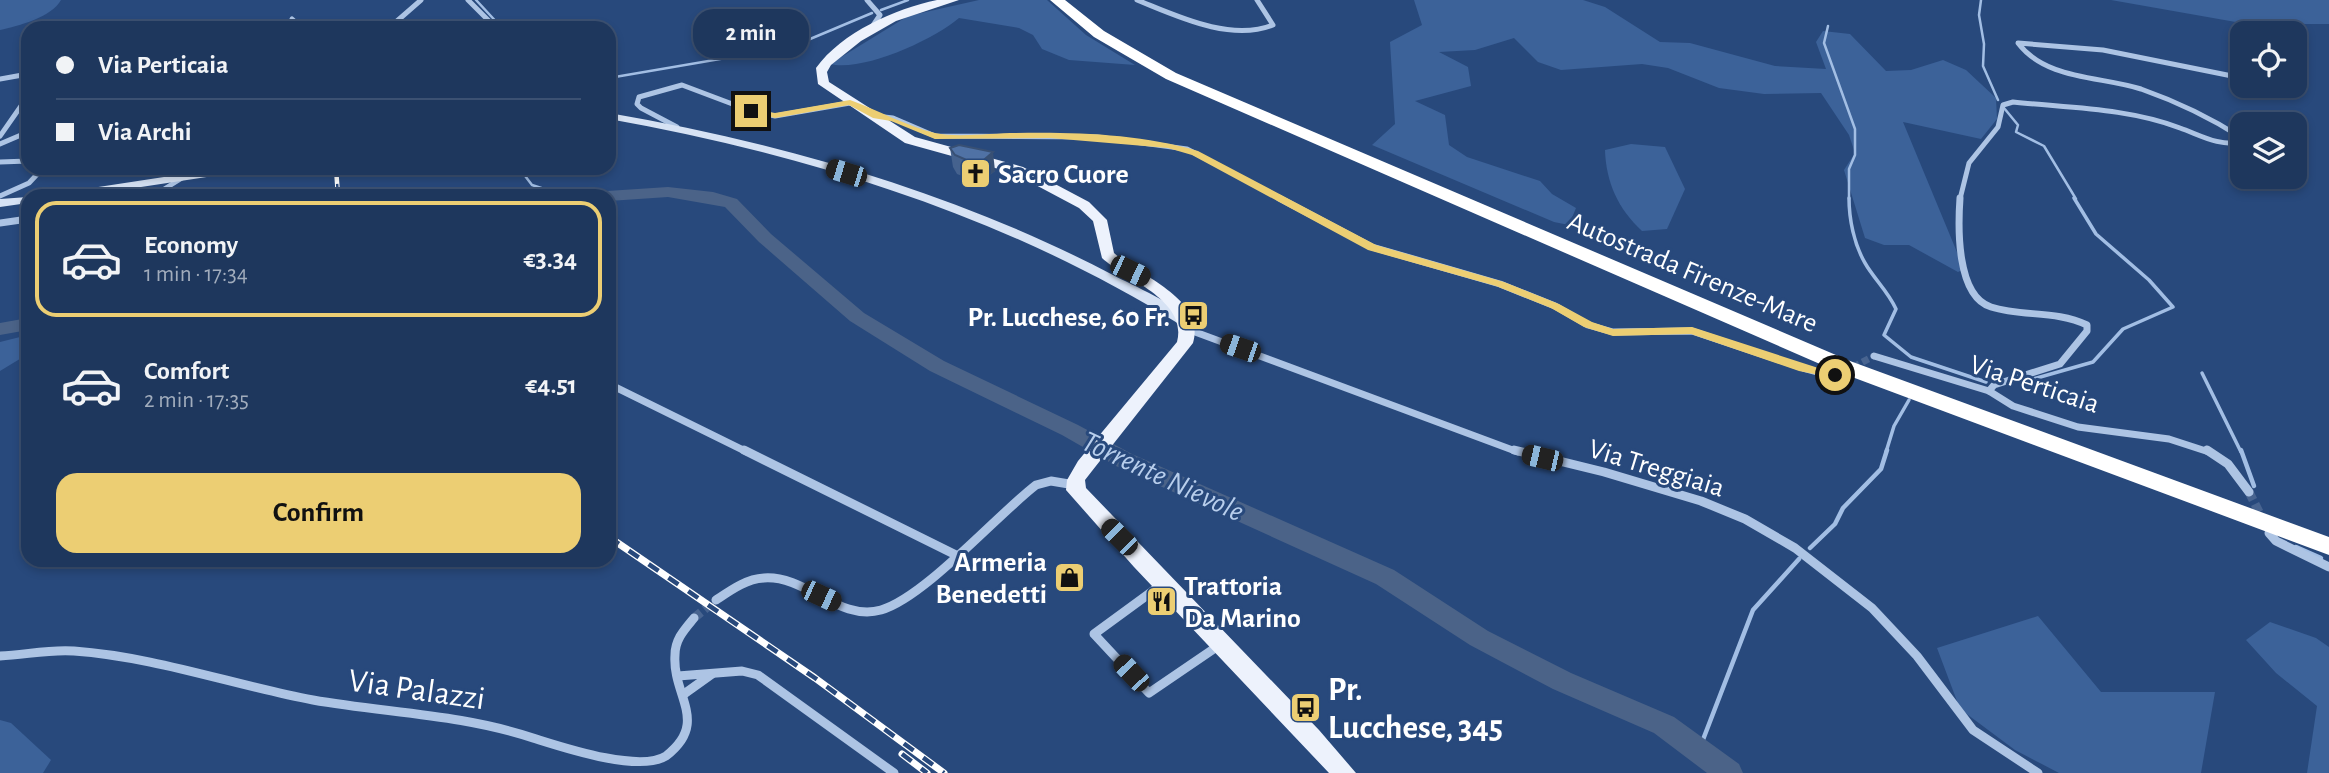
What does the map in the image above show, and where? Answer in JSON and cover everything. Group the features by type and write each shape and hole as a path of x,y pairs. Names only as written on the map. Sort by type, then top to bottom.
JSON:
{"highway":[{"name":"Autostrada Firenze-Mare","path":"1057,0 1099,34 1180,80 1767,334 1943,404 2329,546"},
{"name":"Autostrada Firenze-Mare","path":"1077,0 1121,37 1180,72 1708,299 1884,370 2329,534"}],"main road":[{"path":"953,0 898,15 866,35 822,68 821,77 824,84 850,103 921,145 1004,165 1084,205 1100,220 1107,255 1158,286 1178,307 1186,325 1185,343 1080,476 1107,526 1223,642 1344,773"}],"street":[{"path":"397,21 421,0"},
{"path":"468,0 489,21"},
{"path":"868,1 876,0"},
{"path":"1137,0 1177,16 1251,33 1266,30 1273,25 1257,0"},
{"path":"866,35 880,15 868,1"},
{"path":"2230,76 2103,50 2018,43 2021,48 2045,64 2071,73 2138,88 2230,134"},
{"path":"0,79 21,75"},
{"path":"677,127 641,108 637,104 639,97 670,85 682,85 751,111 775,116 850,103"},
{"path":"1989,391 1994,386 2060,364 2087,331 2087,325 2071,317 1989,307 1979,300 1966,276 1959,242 1958,214 1962,191 1970,159 2002,121 2003,105 2013,102 2127,117 2175,126 2216,141 2230,140"},
{"path":"0,136 21,106"},
{"path":"876,116 893,118 935,136 1086,136 1144,141 1187,149 1372,247 1500,284 1555,306 1588,325 1613,332 1692,331 1803,368 1829,374 1840,373"},
{"path":"616,117 677,127 745,143 891,187 1021,234 1106,273 1186,325"},
{"path":"0,144 21,135"},
{"path":"0,162 21,162"},
{"path":"0,196 29,183 36,175"},
{"path":"164,189 184,175"},
{"path":"107,189 201,175"},
{"path":"0,203 21,201"},
{"path":"0,222 21,220"},
{"name":"Via Treggiaia","path":"1186,325 1521,453 1604,472 1701,501 1745,519 1795,548 1872,608 1917,656 1973,730 2038,773"},
{"name":"Via Perticaia","path":"1874,356 1989,391 2012,405 2078,427 2169,439 2203,448 2228,464 2249,492"},
{"path":"616,387 956,555"},
{"path":"716,600 740,582 767,577 786,580 850,608 878,611 897,603 1036,485 1080,476"},
{"path":"2269,533 2276,541 2329,567"},
{"path":"1165,583 1094,634 1149,693 1223,642"},
{"name":"Via Palazzi","path":"0,656 71,651 153,661 316,701 487,724 600,763 625,768 653,764 677,747 688,724 684,694 673,660 674,643 694,618"},
{"path":"678,676 742,671 764,678 894,773"},
{"path":"684,694 713,673"}],"shaded area":[{"path":"0,0 61,0 42,16 0,30"},
{"path":"979,0 1047,0 1086,35 1135,65 1069,60 1042,49 1033,35 1019,28 959,18 933,36 878,59 844,65 830,64 908,16"},
{"path":"1414,0 1583,0 1605,7 1660,42 1690,43 1775,66 1826,69 1816,42 1823,31 1850,34 1886,71 1911,70 1943,60 1966,70 1996,98 1997,119 1981,139 1903,122 1964,269 1958,272 1909,245 1884,245 1865,238 1844,170 1855,153 1849,135 1821,93 1764,94 1719,88 1668,68 1642,64 1561,70 1538,62 1514,38 1475,50 1439,52 1468,67 1471,86 1415,101 1445,115 1449,145 1467,157 1540,181 1552,194 1576,208 1569,225 1554,222 1372,145 1395,124 1390,42 1422,25"},
{"path":"2111,0 2329,0 2329,24 2307,24 2307,21 2230,21"},
{"path":"1631,144 1665,147 1685,189 1667,229 1642,231 1626,214 1615,194 1608,173 1605,150"},
{"path":"21,337 21,358 0,371 0,342"},
{"path":"2038,616 2101,692 2215,692 2201,773 2059,773 2015,750 1960,709 1937,648"},
{"path":"2270,622 2316,638 2329,647 2329,773 2307,773 2317,706 2276,673 2246,640"},
{"path":"0,720 11,723 51,760 43,773 0,773"}],"building":[{"path":"959,145 993,152 978,165 955,155 950,148"}],"waterway":[{"path":"476,0 496,21"},
{"path":"881,10 908,0"},
{"path":"1981,0 1979,15 1984,44 1983,66 1998,100"},
{"path":"616,77 791,47 872,13"},
{"path":"1828,26 1824,43 1855,129 1855,155 1849,169 1849,198"},
{"path":"2004,108 2018,125 2016,132 2044,146 2076,199"},
{"path":"524,175 532,185 544,189"},
{"name":"Torrente Nievole","path":"616,195 668,192 713,197 731,203 746,215 765,238 857,317 937,366 1070,430 1124,460 1385,577 1479,638 1562,681 1664,725 1729,773"},
{"path":"1849,198 1853,231 1861,256 1896,309 1884,335 1911,357 1986,382"},
{"path":"2023,382 2093,362 2123,329 2173,307 2149,280 2096,234 2074,198"},
{"name":"Torrente Nievole","path":"0,329 21,325"},
{"path":"2202,373 2241,452"},
{"path":"1886,452 1894,426 1909,400"},
{"path":"1810,548 1835,524 1843,508 1881,469 1887,450"},
{"path":"2241,450 2254,486"},
{"path":"2296,547 2321,558"},
{"path":"1699,750 1753,610 1799,559"}],"tunnel":[{"path":"1853,367 1874,356"},
{"path":"2249,492 2263,520"},
{"path":"694,618 716,600"}],"railway":[{"path":"336,175 338,189"},
{"path":"616,542 815,678 944,773"},
{"path":"902,754 927,773"}],"place":[{"name":"Sacro Cuore","path":"975,173"},
{"name":"Pr. Lucchese, 60 Fr.","path":"1193,316"},
{"name":"Armeria Benedetti","path":"1070,577"},
{"name":"Trattoria Da Marino","path":"1161,601"},
{"name":"Pr. Lucchese, 345","path":"1305,707"}],"route":[{"path":"751,111 775,116 850,103 876,116 893,118 935,136 1097,137 1144,141 1187,149 1372,247 1500,284 1555,306 1588,325 1613,332 1692,331 1803,368 1835,375"}]}
